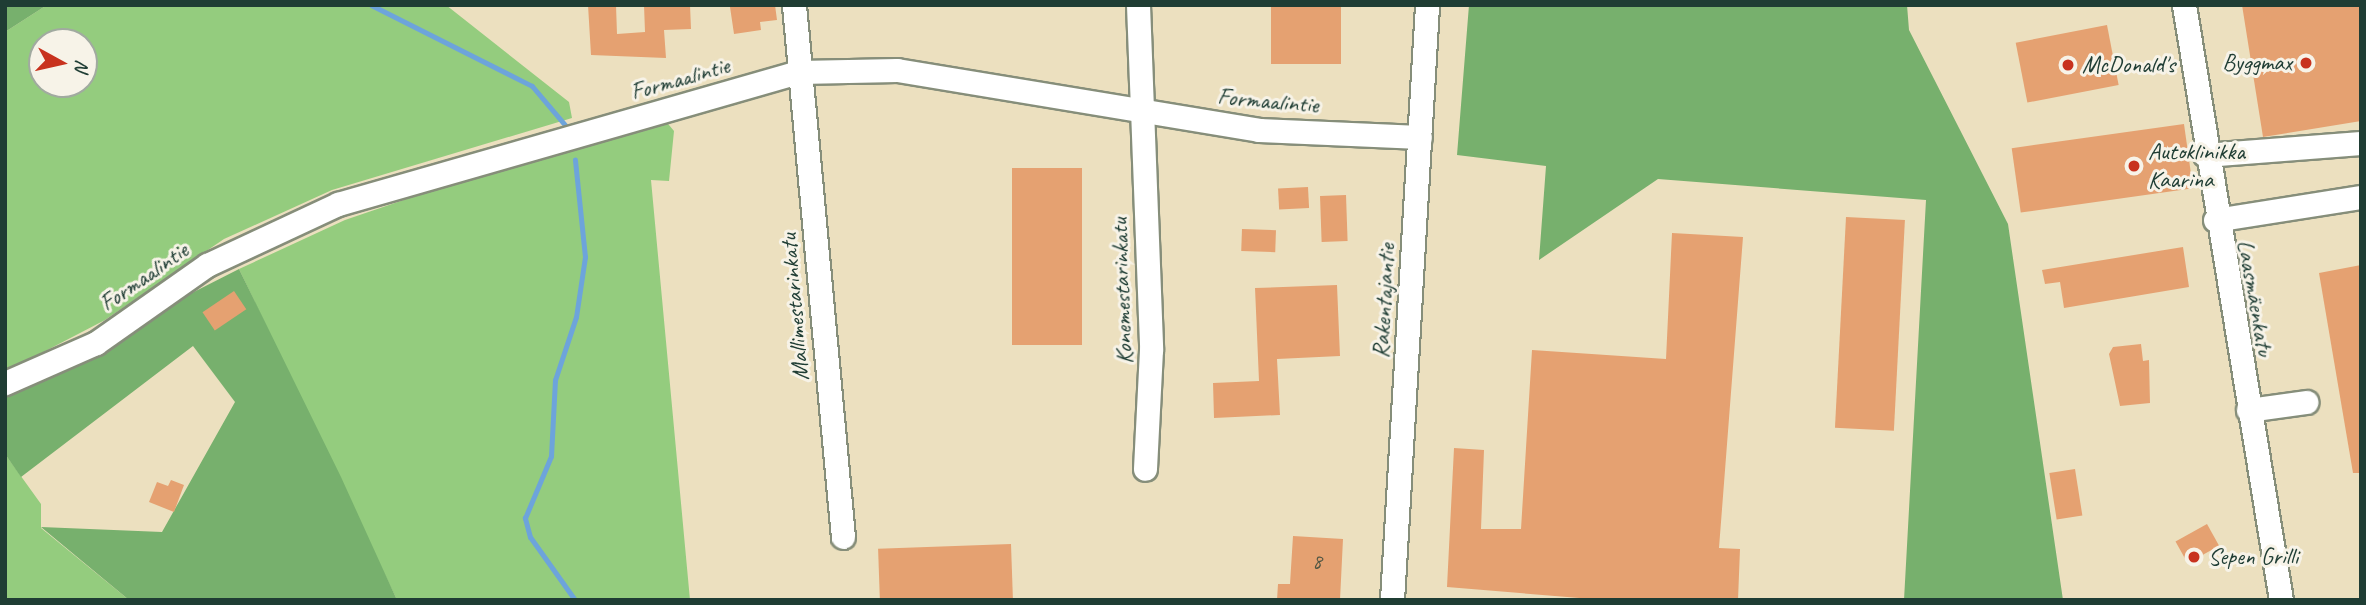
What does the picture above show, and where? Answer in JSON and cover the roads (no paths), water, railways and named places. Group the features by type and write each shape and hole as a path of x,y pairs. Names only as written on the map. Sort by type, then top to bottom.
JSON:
{"street":[{"name":"Mallimestarinkatu","path":"794,5 844,537"},
{"name":"Konemestarinkatu","path":"1139,5 1151,350 1145,469"},
{"name":"Rakentajantie","path":"1392,600 1427,5"},
{"name":"Laasmäenkatu","path":"2184,5 2215,220 2281,600"},
{"name":"Formaalintie","path":"5,383 96,343 207,265 338,204 799,72 897,70 1259,130 1420,137"},
{"path":"2205,155 2361,143"},
{"path":"2215,220 2361,197"},
{"path":"2248,410 2306,402"}],"waterway":[{"path":"371,5 532,86 565,125"},
{"path":"575,160 585,257 576,317 555,380 551,456 525,518 530,537 575,600"}],"place":[{"name":"Byggmax","path":"2306,63"},
{"name":"McDonald's","path":"2068,65"},
{"name":"Autoklinikka Kaarina","path":"2134,166"},
{"name":"Sepen Grilli","path":"2194,557"}]}
